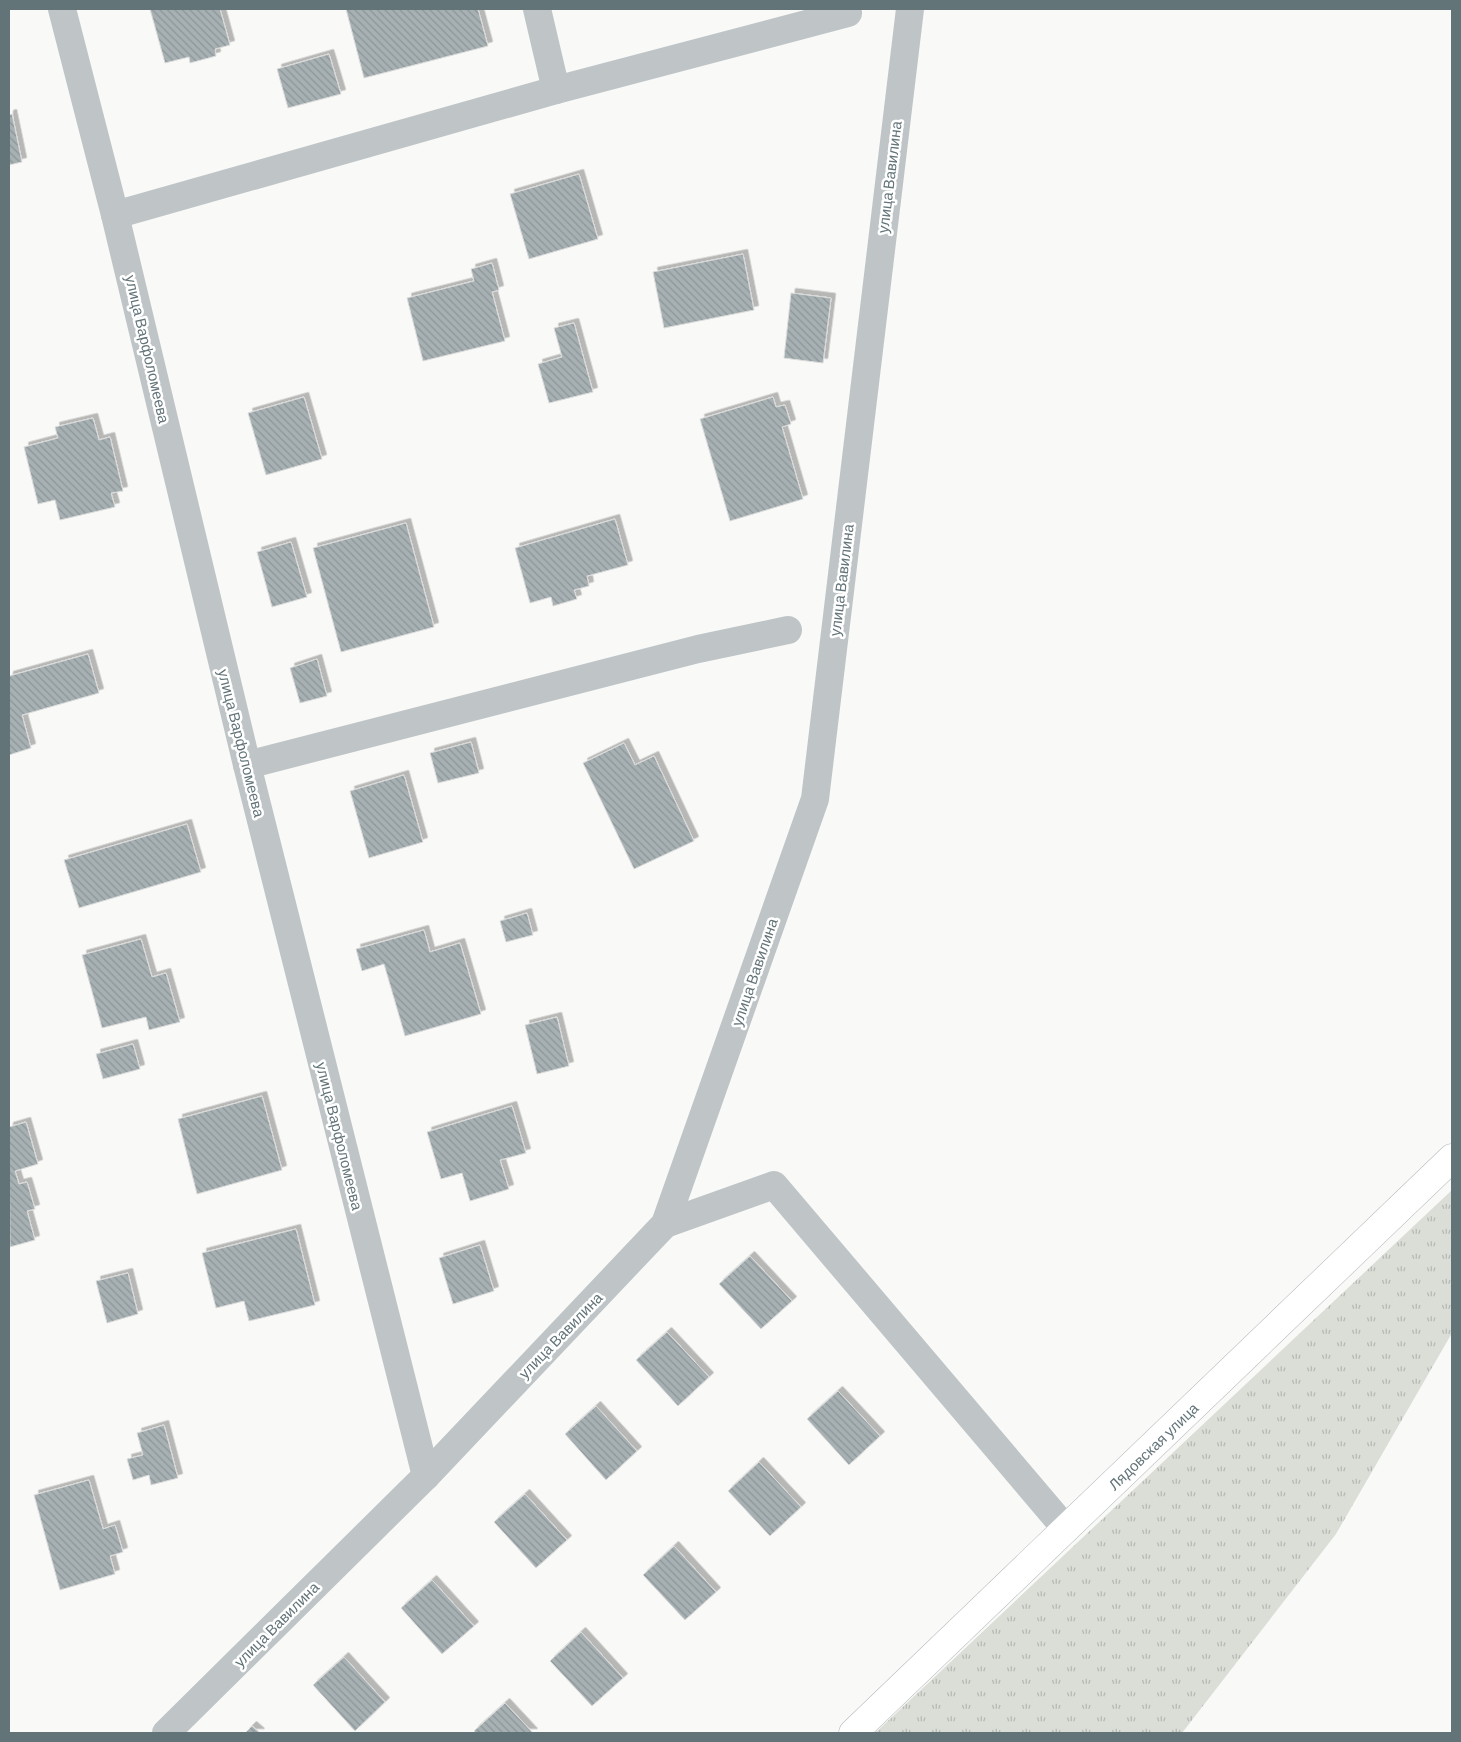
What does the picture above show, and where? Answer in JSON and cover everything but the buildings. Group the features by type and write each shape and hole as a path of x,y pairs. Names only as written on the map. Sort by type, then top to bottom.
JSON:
{"main road":[{"name":"Лядовская улица","path":"853,1733 1452,1158"}],"street":[{"name":"улица Варфоломеева","path":"62,9 116,215 246,765 426,1476"},
{"path":"537,9 556,90"},
{"name":"улица Вавилина","path":"166,1733 426,1476 665,1224 815,799 910,9"},
{"path":"116,215 556,90 848,13"},
{"path":"246,765 688,652 788,630"},
{"path":"665,1224 774,1185 1066,1529"}],"green space":[{"path":"1452,1190 1452,1333 1336,1534 1182,1733 875,1733"}]}
